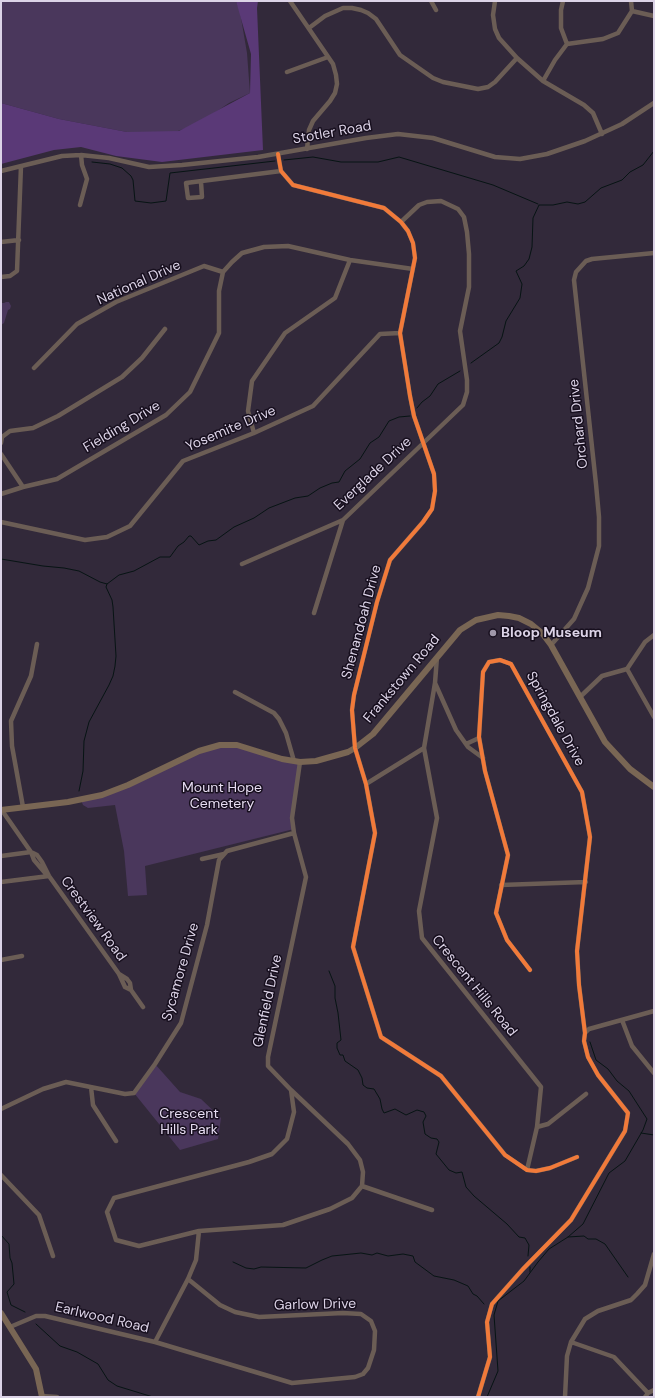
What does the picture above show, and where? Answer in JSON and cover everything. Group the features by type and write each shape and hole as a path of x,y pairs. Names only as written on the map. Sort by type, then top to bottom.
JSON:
{"main road":[{"name":"Frankstown Road","path":"1,810 78,801 115,791 195,752 220,745 237,745 297,762 327,758 355,748 373,734 460,630 476,620 489,616 509,616 526,621 542,633 552,645 610,749 630,769 654,787"},
{"path":"1,1313 36,1370 42,1396"}],"street":[{"path":"290,1 333,64 336,75 337,84 335,93 313,121 309,130 307,149"},
{"path":"431,1 436,10"},
{"path":"495,1 493,14 495,29 499,38 517,58 543,81 584,105 593,113 602,134"},
{"path":"563,1 561,10 561,28 568,44"},
{"path":"543,81 555,60 568,44 603,39 618,33 632,11 631,1"},
{"path":"309,28 325,16 343,8 361,10 376,19 400,56 433,78 468,88 478,89 488,87 495,82 517,58"},
{"path":"632,11 654,16"},
{"path":"287,72 328,57"},
{"name":"Stotler Road","path":"1,171 62,156 81,154 109,158 149,167 161,167 278,154 379,136 409,134 433,138 495,157 520,159 564,149 602,134 622,124 654,103"},
{"path":"80,205 87,179 82,165 81,154"},
{"path":"201,182 202,197 188,198 186,183 281,171 278,154"},
{"path":"1,277 10,276 17,270 21,166"},
{"name":"Shenandoah Drive","path":"281,171 293,185 384,208 401,222 408,231 413,243 415,258 400,333 414,416 424,441 434,474 435,491 432,509 423,522 390,560 377,602 354,695 352,710 355,748 366,784 375,833 353,947 381,1037 441,1076 505,1155 527,1170"},
{"name":"Everglade Drive","path":"242,564 343,520 463,404 467,392 467,380 460,331 468,287 469,254 464,217 458,209 441,201 427,202 418,205 401,222"},
{"path":"1,242 19,240"},
{"path":"223,272 242,253 264,247 288,246 350,260 413,269"},
{"name":"Orchard Drive","path":"552,645 574,619 588,588 598,546 599,517 574,280 576,272 586,261 592,259 654,253"},
{"path":"254,433 248,411 252,381 285,333 335,298 350,260"},
{"name":"National Drive","path":"34,368 77,324 116,302 204,266 223,272"},
{"name":"Fielding Drive","path":"1,494 57,479 166,415 190,392 219,332 219,291 223,272"},
{"path":"1,443 2,437 10,431 33,428 58,416 122,377 142,358 165,329"},
{"name":"Yosemite Drive","path":"1,522 85,540 107,537 130,526 183,462 254,433 313,406 380,334 400,333"},
{"path":"1,454 23,487"},
{"path":"314,613 343,520"},
{"path":"580,697 602,676 627,669 645,642 654,635"},
{"path":"24,807 12,746 11,722 31,676 37,644"},
{"name":"Crescent Hills Road","path":"438,655 435,683 424,748 437,818 419,911 422,938 541,1087 537,1127 527,1170"},
{"name":"Springdale Drive","path":"478,1397 490,1357 486,1322 492,1304 523,1269 571,1220 625,1131 628,1113 598,1075 588,1057 584,1041 585,1033 579,985 577,951 590,837 582,792 512,664 500,660 489,662 483,672 479,738 485,770 508,855 496,914 506,940 530,970"},
{"path":"627,669 654,717"},
{"path":"435,683 456,730 466,744 483,758"},
{"path":"235,692 274,713 286,733 297,762"},
{"path":"466,744 479,738"},
{"path":"366,784 424,748"},
{"name":"Glenfield Drive","path":"291,1090 268,1066 268,1057 306,877 294,833 292,818 297,762"},
{"name":"Crestview Road","path":"1,810 32,852 37,865 49,876 119,974 127,979 130,983 131,990 144,1007"},
{"path":"202,859 294,833"},
{"path":"1,856 32,852"},
{"name":"Sycamore Drive","path":"1,1109 43,1089 66,1082 125,1094 134,1093 155,1064 181,1023 207,925 219,860 224,854"},
{"path":"1,882 49,876"},
{"path":"501,884 586,882"},
{"path":"1,960 22,956"},
{"path":"585,1033 589,1029 654,1011"},
{"path":"622,1020 632,1046 654,1073"},
{"path":"91,1087 93,1104 116,1141"},
{"path":"291,1090 348,1144 360,1160 363,1172 362,1186 352,1198 330,1209 283,1224 199,1231 139,1246 116,1240 107,1212 114,1198 249,1162 272,1154 287,1139 294,1112 291,1090"},
{"path":"537,1127 548,1124 586,1094"},
{"path":"527,1170 536,1171 550,1168 577,1157"},
{"path":"1,1175 39,1215 53,1256"},
{"path":"362,1186 432,1210"},
{"name":"Earlwood Road","path":"10,1327 40,1315 155,1342 188,1279 196,1260 199,1231"},
{"path":"565,1397 568,1356 571,1342 585,1319 598,1311 631,1300 645,1285 654,1254"},
{"name":"Garlow Drive","path":"155,1342 292,1383 355,1377 363,1374 368,1368 374,1350 376,1331 371,1321 361,1314 343,1312 259,1317 235,1312 220,1305 188,1279"},
{"path":"571,1342 614,1357 647,1395 654,1390"},
{"path":"42,1396 56,1397"}],"green space":[{"path":"1,1 236,1 240,12 247,53 250,93 229,103 198,124 175,132 127,132 59,119 1,103"},
{"path":"9,302 11,306 8,310 4,323 1,325 1,303"},
{"name":"Mount Hope Cemetery","path":"229,745 300,762 294,807 294,829 145,866 147,895 128,896 124,851 115,805 88,808 83,805 81,800 115,791 187,756"},
{"name":"Crescent Hills Park","path":"155,1064 180,1092 201,1099 221,1118 218,1139 180,1150 134,1093"}],"shaded area":[{"path":"236,1 258,1 257,8 263,150 162,162 116,156 81,147 54,150 1,164 1,103 59,119 127,132 179,131 250,93 251,54"}],"waterway":[{"path":"471,363 499,343 506,321 520,298 522,284 516,271 524,266 529,259 532,247 533,218 539,205 553,205 567,202 578,204 585,202 601,188 622,180 630,172 643,165 654,151"},
{"path":"284,160 313,157 341,162 378,162 399,157 493,185 538,204"},
{"path":"92,162 110,164 122,168 131,176 133,180 135,201 151,203 166,201 170,173 275,161"},
{"path":"417,408 430,396 438,384 460,371"},
{"path":"1,559 79,571 107,584 119,575 134,571 160,557 170,557 178,546 189,536 191,536 199,545 208,541 216,540 234,527 254,518 269,508 295,498 308,496 320,488 339,482 345,471 360,459 370,443 379,437 389,421 399,417 410,416"},
{"path":"79,791 83,771 84,741 89,722 109,685 115,666 116,656 113,607 112,600 106,587 107,584"},
{"path":"329,971 335,986 335,998 341,1040 337,1043 337,1048 340,1055 343,1055 345,1061 358,1070 362,1078 363,1085 367,1088 374,1089 380,1099 384,1113 395,1109 406,1115 417,1110 424,1112 426,1116 423,1122 425,1134 431,1138 437,1139 439,1142 436,1154 449,1170 456,1173 462,1172 466,1187 474,1196 507,1224 519,1237 525,1238 529,1245 528,1256"},
{"path":"487,1397 498,1371 494,1315 498,1301 524,1281 549,1249 568,1237 583,1224 609,1173 625,1161 643,1130 647,1119 629,1091 617,1081 608,1069 596,1060 590,1042"},
{"path":"641,1133 654,1135"},
{"path":"1,1228 1,1235 9,1244 14,1284 7,1292 11,1305 25,1312"},
{"path":"568,1237 584,1236 588,1239 596,1239 605,1244 628,1277"},
{"path":"233,1262 246,1268 254,1269 261,1267 306,1268 332,1256 361,1253 372,1255 377,1253 388,1256 403,1254 413,1256 415,1262 434,1276 454,1280 468,1286 473,1294 477,1296 484,1304"},
{"path":"530,1267 530,1272"},
{"path":"36,1324 60,1346 77,1352 98,1364 108,1380 117,1386 153,1397"}],"cycle path":[{"path":"278,154 281,171 293,185 384,208 401,222 408,231 413,243 415,258 400,333 414,416 434,474 435,491 432,509 423,522 390,560 377,602 354,695 352,710 355,748 366,784 375,833 353,947 381,1037 441,1076 505,1155 527,1170 536,1171 550,1168 577,1157"},
{"path":"478,1397 490,1357 487,1322 492,1304 523,1269 571,1220 625,1131 628,1113 598,1075 588,1057 584,1041 585,1033 579,985 577,951 590,837 582,792 511,664 500,660 489,662 483,672 479,737 485,771 508,855 496,913 507,940 530,970"}],"place":[{"name":"Bloop Museum","path":"493,633"}]}
